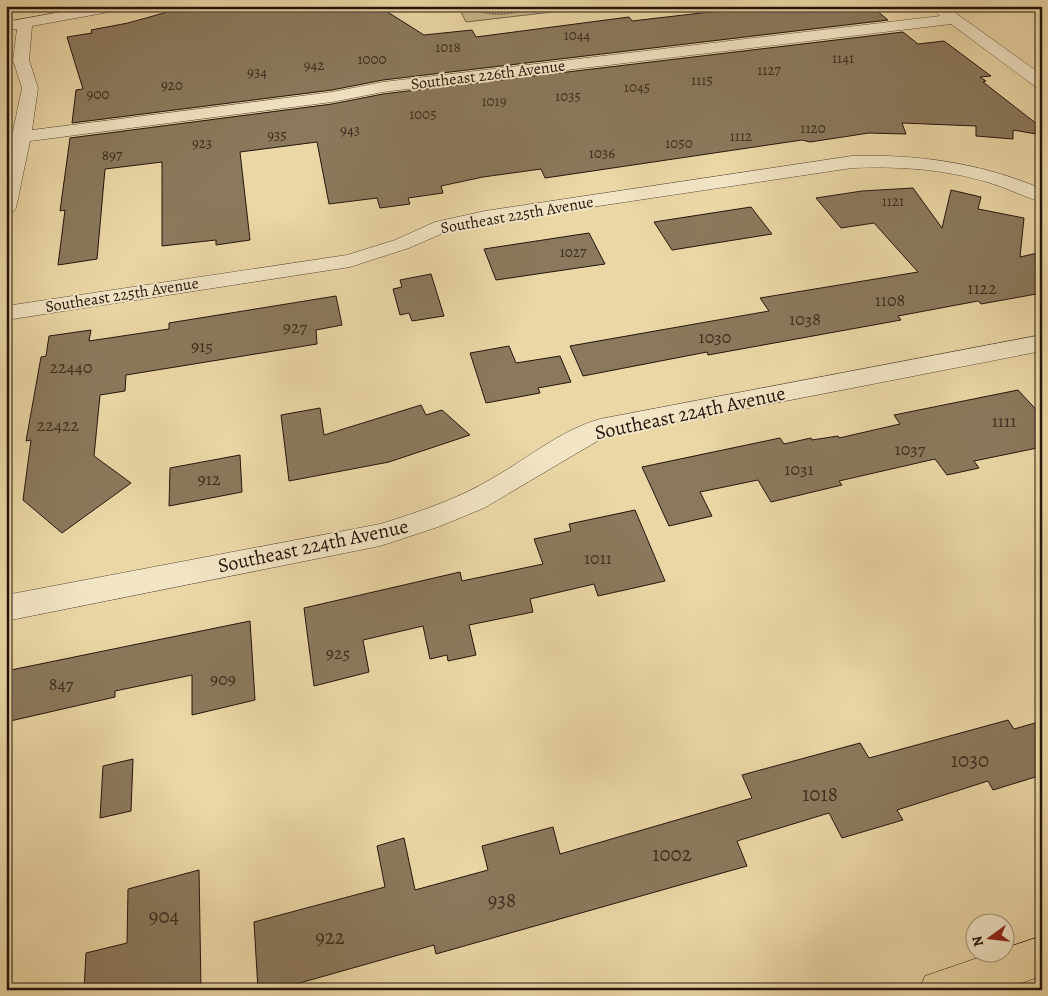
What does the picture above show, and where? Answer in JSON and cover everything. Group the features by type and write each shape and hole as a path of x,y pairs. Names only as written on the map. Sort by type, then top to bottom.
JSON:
{"main road":[{"path":"939,990 1042,956"}],"street":[{"path":"6,26 120,6"},
{"path":"937,6 1042,83"},
{"name":"Southeast 226th Avenue","path":"22,137 332,97 383,87 954,19"},
{"path":"6,208 22,137 30,88 21,60 25,24"},
{"name":"Southeast 225th Avenue","path":"6,313 350,261 402,244 442,226 486,217 852,162 910,161 940,164 994,177 1038,191"},
{"name":"Southeast 224th Avenue","path":"6,608 389,532 466,505 504,485 567,444 600,428 1042,343"}],"path":[{"path":"468,6 480,12 495,14 544,6"}],"shaded area":[{"path":"458,6 604,6 466,22"}],"building":[{"path":"189,6 378,6 424,35 472,30 476,37 629,17 632,21 727,10 723,6 871,6 888,20 383,80 332,90 72,123 76,90 83,89 67,37 92,33 91,30 128,23"},
{"path":"903,32 918,44 944,41 991,76 980,77 986,81 983,82 1042,128 1042,135 1013,130 1013,139 976,136 976,126 902,123 906,134 869,133 810,142 802,140 545,178 541,169 483,177 441,186 443,193 408,198 410,204 380,208 377,198 329,204 317,142 240,152 250,240 216,245 216,240 162,246 162,162 105,169 97,259 58,265 65,210 60,211 70,138 332,104 383,94"},
{"path":"913,188 942,228 951,190 981,197 978,209 1024,218 1020,257 1042,252 1042,293 981,304 978,301 898,316 901,320 708,355 707,352 583,376 570,346 769,311 760,298 918,272 874,223 841,228 816,198 862,191"},
{"path":"751,207 772,234 672,250 654,222"},
{"path":"589,233 605,264 496,280 484,249"},
{"path":"431,274 444,316 412,321 409,313 400,315 393,289 402,287 400,280"},
{"path":"336,296 342,325 316,330 317,344 126,375 125,391 100,395 94,456 131,483 62,533 23,500 31,440 26,441 41,357 46,356 49,336 91,330 89,341 169,329 169,323"},
{"path":"509,346 516,363 560,356 571,382 538,388 540,393 486,403 470,353"},
{"path":"1018,390 1042,416 1042,447 974,461 979,468 947,475 935,459 839,481 842,485 771,502 758,480 700,492 712,516 669,526 642,467 780,438 784,444 811,438 812,440 838,436 839,438 900,424 894,415"},
{"path":"421,405 426,415 442,410 470,435 389,462 289,481 281,415 320,408 324,435"},
{"path":"240,455 242,492 169,506 170,468"},
{"path":"635,510 665,581 598,596 594,584 530,599 533,612 469,625 476,655 448,661 447,655 430,659 423,626 363,640 369,672 314,686 304,608 460,572 462,581 543,564 534,539 571,531 569,524"},
{"path":"250,621 255,700 192,715 192,675 115,691 115,697 6,722 6,671"},
{"path":"1008,720 1014,729 1042,721 1042,775 993,790 988,781 897,810 903,820 842,838 829,813 737,841 747,866 436,954 434,945 275,990 258,990 254,922 385,887 377,846 404,838 415,890 488,870 482,846 553,827 560,854 752,798 742,775 860,743 869,758"},
{"path":"133,759 131,811 100,818 103,766"},
{"path":"199,870 201,990 84,990 86,953 127,943 128,889"}]}
